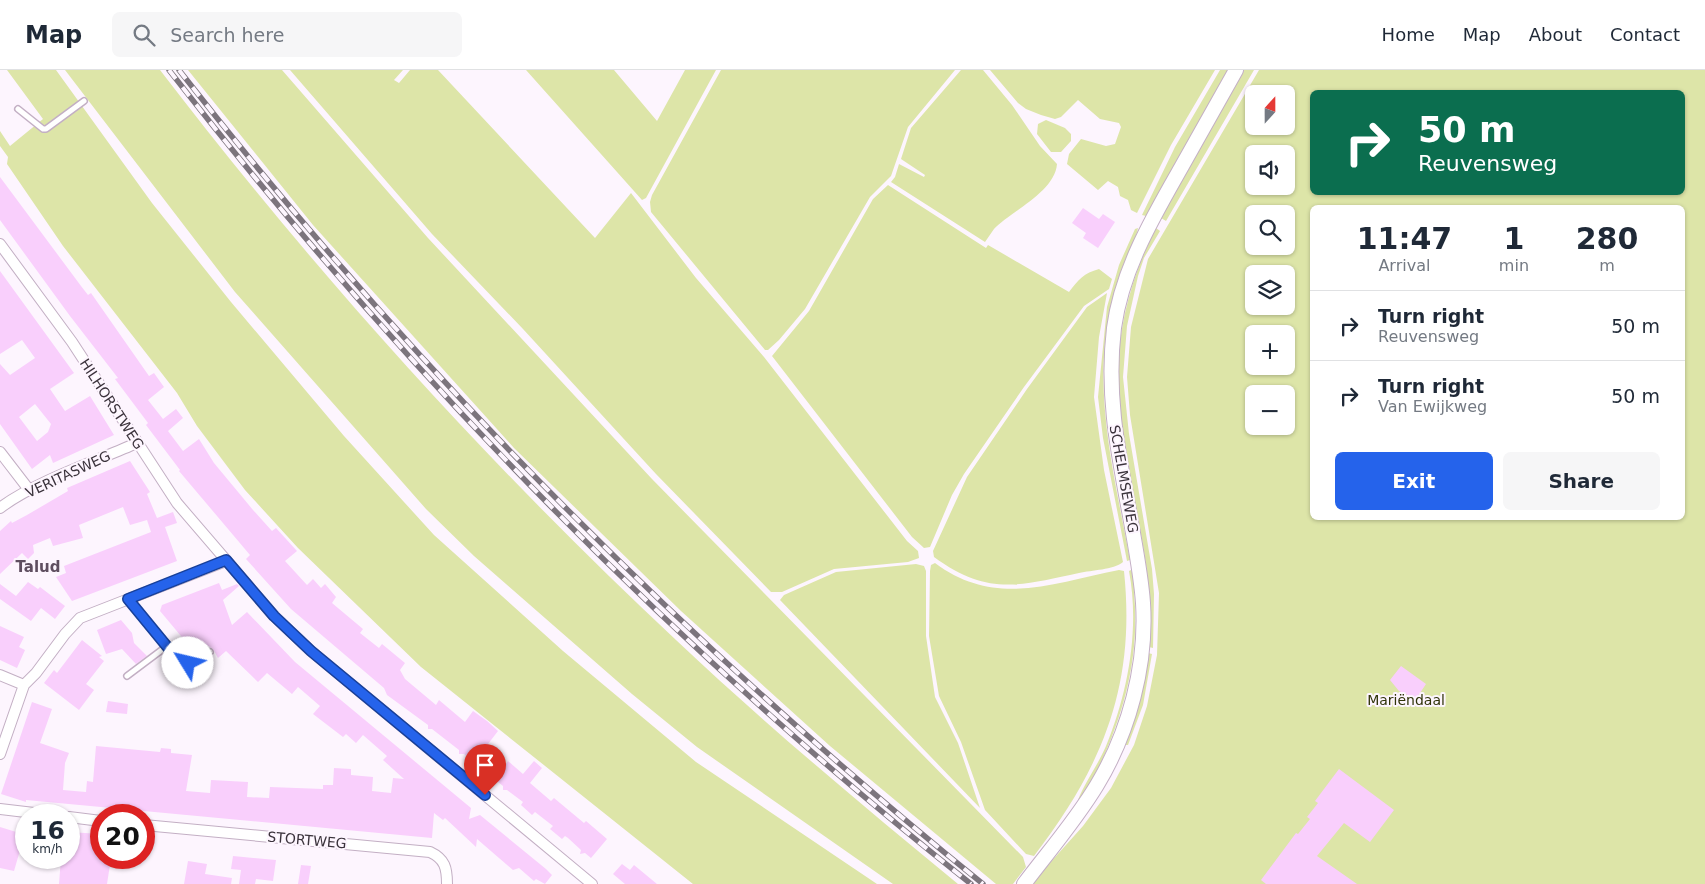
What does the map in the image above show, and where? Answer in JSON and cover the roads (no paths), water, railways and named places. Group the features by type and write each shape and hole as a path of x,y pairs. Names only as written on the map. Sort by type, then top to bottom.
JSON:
{"main road":[{"name":"SCHELMSEWEG","path":"1027,879 1091,794 1105,771 1130,709 1142,650 1143,604 1111,401 1111,367 1115,326 1124,285 1150,222 1236,70"}],"street":[{"name":"HILHORSTWEG","path":"0,244 72,342 177,503 274,616 311,651 592,884"},
{"name":"VERITASWEG","path":"0,508 30,491 137,443"},
{"path":"0,452 30,491"},
{"path":"0,754 24,685 36,673 65,634 80,618 226,560"},
{"path":"0,675 24,685"},
{"path":"0,809 15,811"},
{"name":"STORTWEG","path":"155,826 430,852 439,856 445,863 446,884"}],"lane":[{"path":"18,109 46,129 84,101"},
{"path":"128,599 178,659 188,663 195,662 210,652"},
{"path":"127,676 167,646"}],"railway":[{"path":"169,70 258,182 351,291 447,397 546,501 648,602 752,699 860,793 971,884"},
{"path":"179,70 269,182 362,291 459,397 558,500 660,600 765,698 983,884"}],"district":[{"name":"Talud","path":"38,567"}],"park label":[{"name":"Mariëndaal","path":"1406,700"}]}
